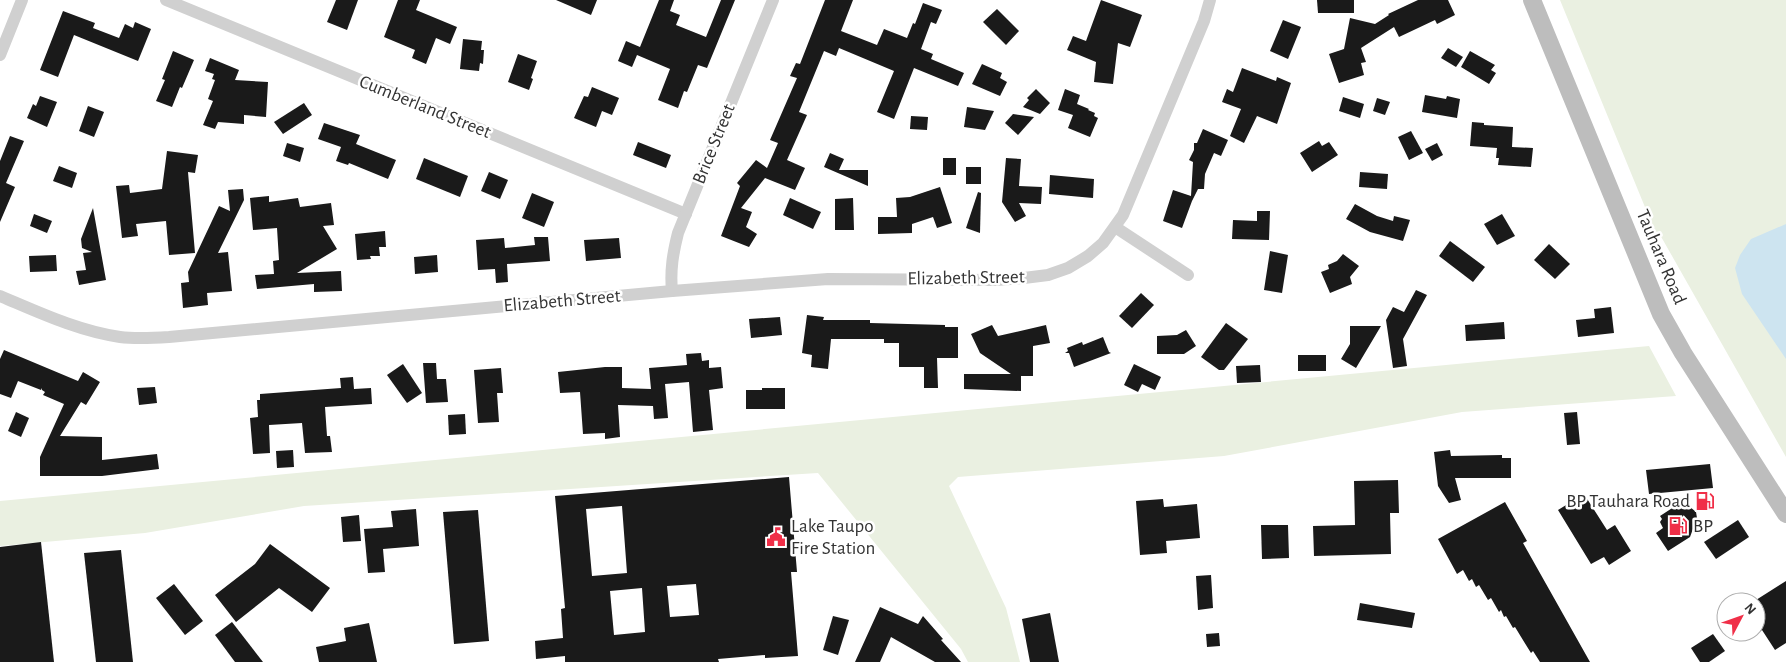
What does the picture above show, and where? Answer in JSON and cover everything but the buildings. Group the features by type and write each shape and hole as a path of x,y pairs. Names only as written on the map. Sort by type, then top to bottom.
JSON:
{"main road":[{"name":"Tauhara Road","path":"1532,0 1661,314 1682,353 1786,514"}],"street":[{"path":"0,55 22,0"},
{"name":"Cumberland Street","path":"166,0 686,214"},
{"name":"Brice Street","path":"672,291 672,255 678,233 773,0"},
{"name":"Elizabeth Street","path":"0,296 85,329 120,337 145,338 828,279 996,280 1048,275 1068,268 1088,256 1103,243 1115,227 1129,202 1197,39 1210,0"},
{"path":"1115,227 1188,275"}],"green space":[{"path":"1560,0 1786,0 1786,457 1659,233 1656,234"},
{"path":"1649,346 1676,396 1462,412 1224,456 958,477 949,486 1006,608 1020,662 968,662 961,649 818,473 304,506 145,533 0,546 0,501"}],"water":[{"path":"1786,224 1786,359 1742,294 1735,268 1740,255 1751,239"}],"place":[{"name":"BP Tauhara Road","path":"1705,501"},
{"name":"BP","path":"1678,526"},
{"name":"Lake Taupo Fire Station","path":"776,537"}]}
